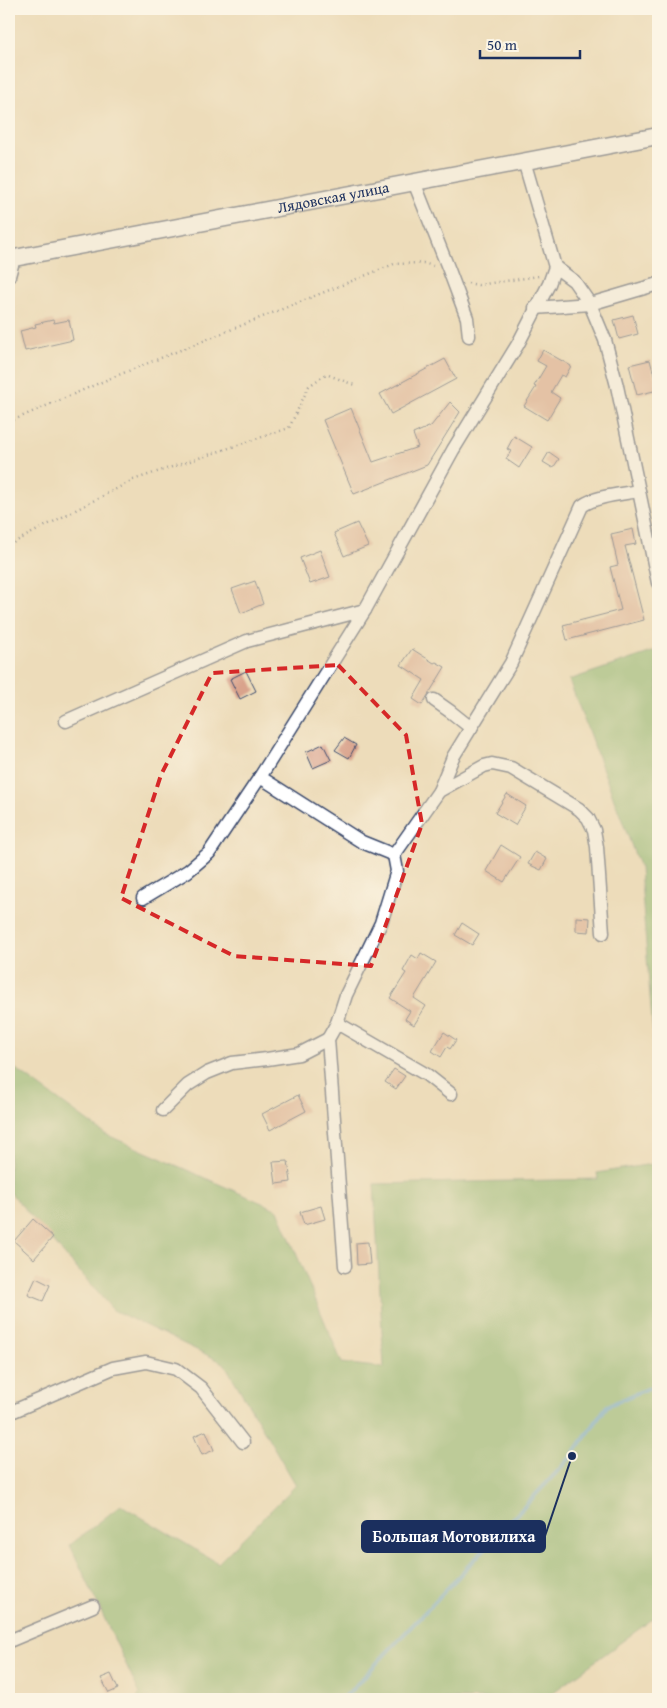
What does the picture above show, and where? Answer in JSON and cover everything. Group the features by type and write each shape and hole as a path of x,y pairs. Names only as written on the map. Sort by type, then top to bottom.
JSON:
{"main road":[{"name":"Лядовская улица","path":"12,259 658,136"}],"street":[{"path":"143,898 188,871 209,853 260,777 366,610 453,450 518,344 549,284 555,267 524,161"},
{"path":"414,182 449,270 466,318 469,336"},
{"path":"9,276 12,259"},
{"path":"555,267 574,281 590,304 604,340 617,386 658,583"},
{"path":"535,308 590,304 658,284"},
{"path":"345,1266 328,1039 337,1022 346,995 381,923 397,871 394,854 439,791 453,758 510,663 582,506 587,502 639,491"},
{"path":"66,721 247,642 366,610"},
{"path":"434,700 470,728"},
{"path":"439,791 484,766 492,764 501,765 511,768 579,809 588,818 594,830 597,847 603,933"},
{"path":"260,777 362,842 394,854"},
{"path":"337,1022 427,1075 451,1094"},
{"path":"163,1110 188,1085 207,1073 232,1063 299,1054 328,1039"},
{"path":"9,1413 114,1368 146,1362 176,1369 202,1388 243,1442"},
{"path":"9,1641 93,1606"}],"path":[{"path":"9,422 111,378 394,264 423,263 449,270 461,281 478,285 540,276 549,284"},
{"path":"9,545 133,480 289,428 308,386 326,374 357,386"}],"highlighted area":[{"path":"338,665 406,735 422,824 371,966 234,956 121,898 161,775 212,673"}],"green space":[{"path":"658,650 658,1118 640,868 569,680"},
{"path":"9,1064 105,1134 278,1210 342,1363 384,1368 374,1184 598,1179 597,1173 658,1163 658,1615 544,1699 135,1699 140,1694 70,1545 121,1505 218,1563 296,1485 224,1363 113,1310 9,1191"}],"building":[{"path":"633,315 638,334 619,339 614,320"},
{"path":"53,320 54,323 69,320 73,340 25,351 20,331 36,327 35,324"},
{"path":"543,350 571,366 565,377 561,375 551,392 560,398 547,420 524,406 546,366 537,361"},
{"path":"445,359 456,379 391,414 380,394"},
{"path":"650,360 658,390 637,395 629,365"},
{"path":"450,402 460,412 427,465 354,494 323,420 351,408 373,462 418,447 413,434 431,426"},
{"path":"514,436 532,447 519,468 506,459 511,451 507,449"},
{"path":"549,452 559,459 553,468 543,462"},
{"path":"357,523 368,546 344,556 334,533"},
{"path":"633,529 636,544 625,546 644,620 567,640 563,625 621,610 610,567 618,565 611,534"},
{"path":"320,550 330,577 310,584 300,558"},
{"path":"255,581 263,604 241,613 232,589"},
{"path":"412,649 434,663 436,662 445,667 422,705 413,699 424,680 401,665"},
{"path":"246,671 256,691 240,699 230,679"},
{"path":"344,738 356,745 349,758 335,750"},
{"path":"323,744 331,760 313,768 306,752"},
{"path":"507,794 526,806 515,825 495,813"},
{"path":"501,845 520,857 504,882 486,871"},
{"path":"535,852 547,859 541,870 528,864"},
{"path":"576,917 590,918 589,932 576,931"},
{"path":"462,923 479,934 472,945 455,935"},
{"path":"421,953 436,962 414,998 426,1006 414,1025 405,1019 410,1011 390,998 406,973 403,971 412,955 418,959"},
{"path":"444,1032 456,1040 450,1049 447,1047 441,1057 432,1051"},
{"path":"394,1069 405,1076 396,1089 385,1082"},
{"path":"298,1095 306,1111 270,1130 262,1114"},
{"path":"288,1161 291,1182 276,1184 273,1162"},
{"path":"321,1206 325,1219 304,1225 300,1212"},
{"path":"33,1219 53,1237 34,1259 14,1241"},
{"path":"368,1242 370,1264 357,1265 356,1243"},
{"path":"36,1278 50,1285 43,1301 28,1295"},
{"path":"206,1431 214,1450 202,1455 194,1436"},
{"path":"111,1674 118,1689 109,1693 101,1678"}],"waterway":[{"path":"343,1699 572,1456 607,1406 658,1384"}],"place":[{"name":"Большая Мотовилиха","path":"572,1456"}]}
